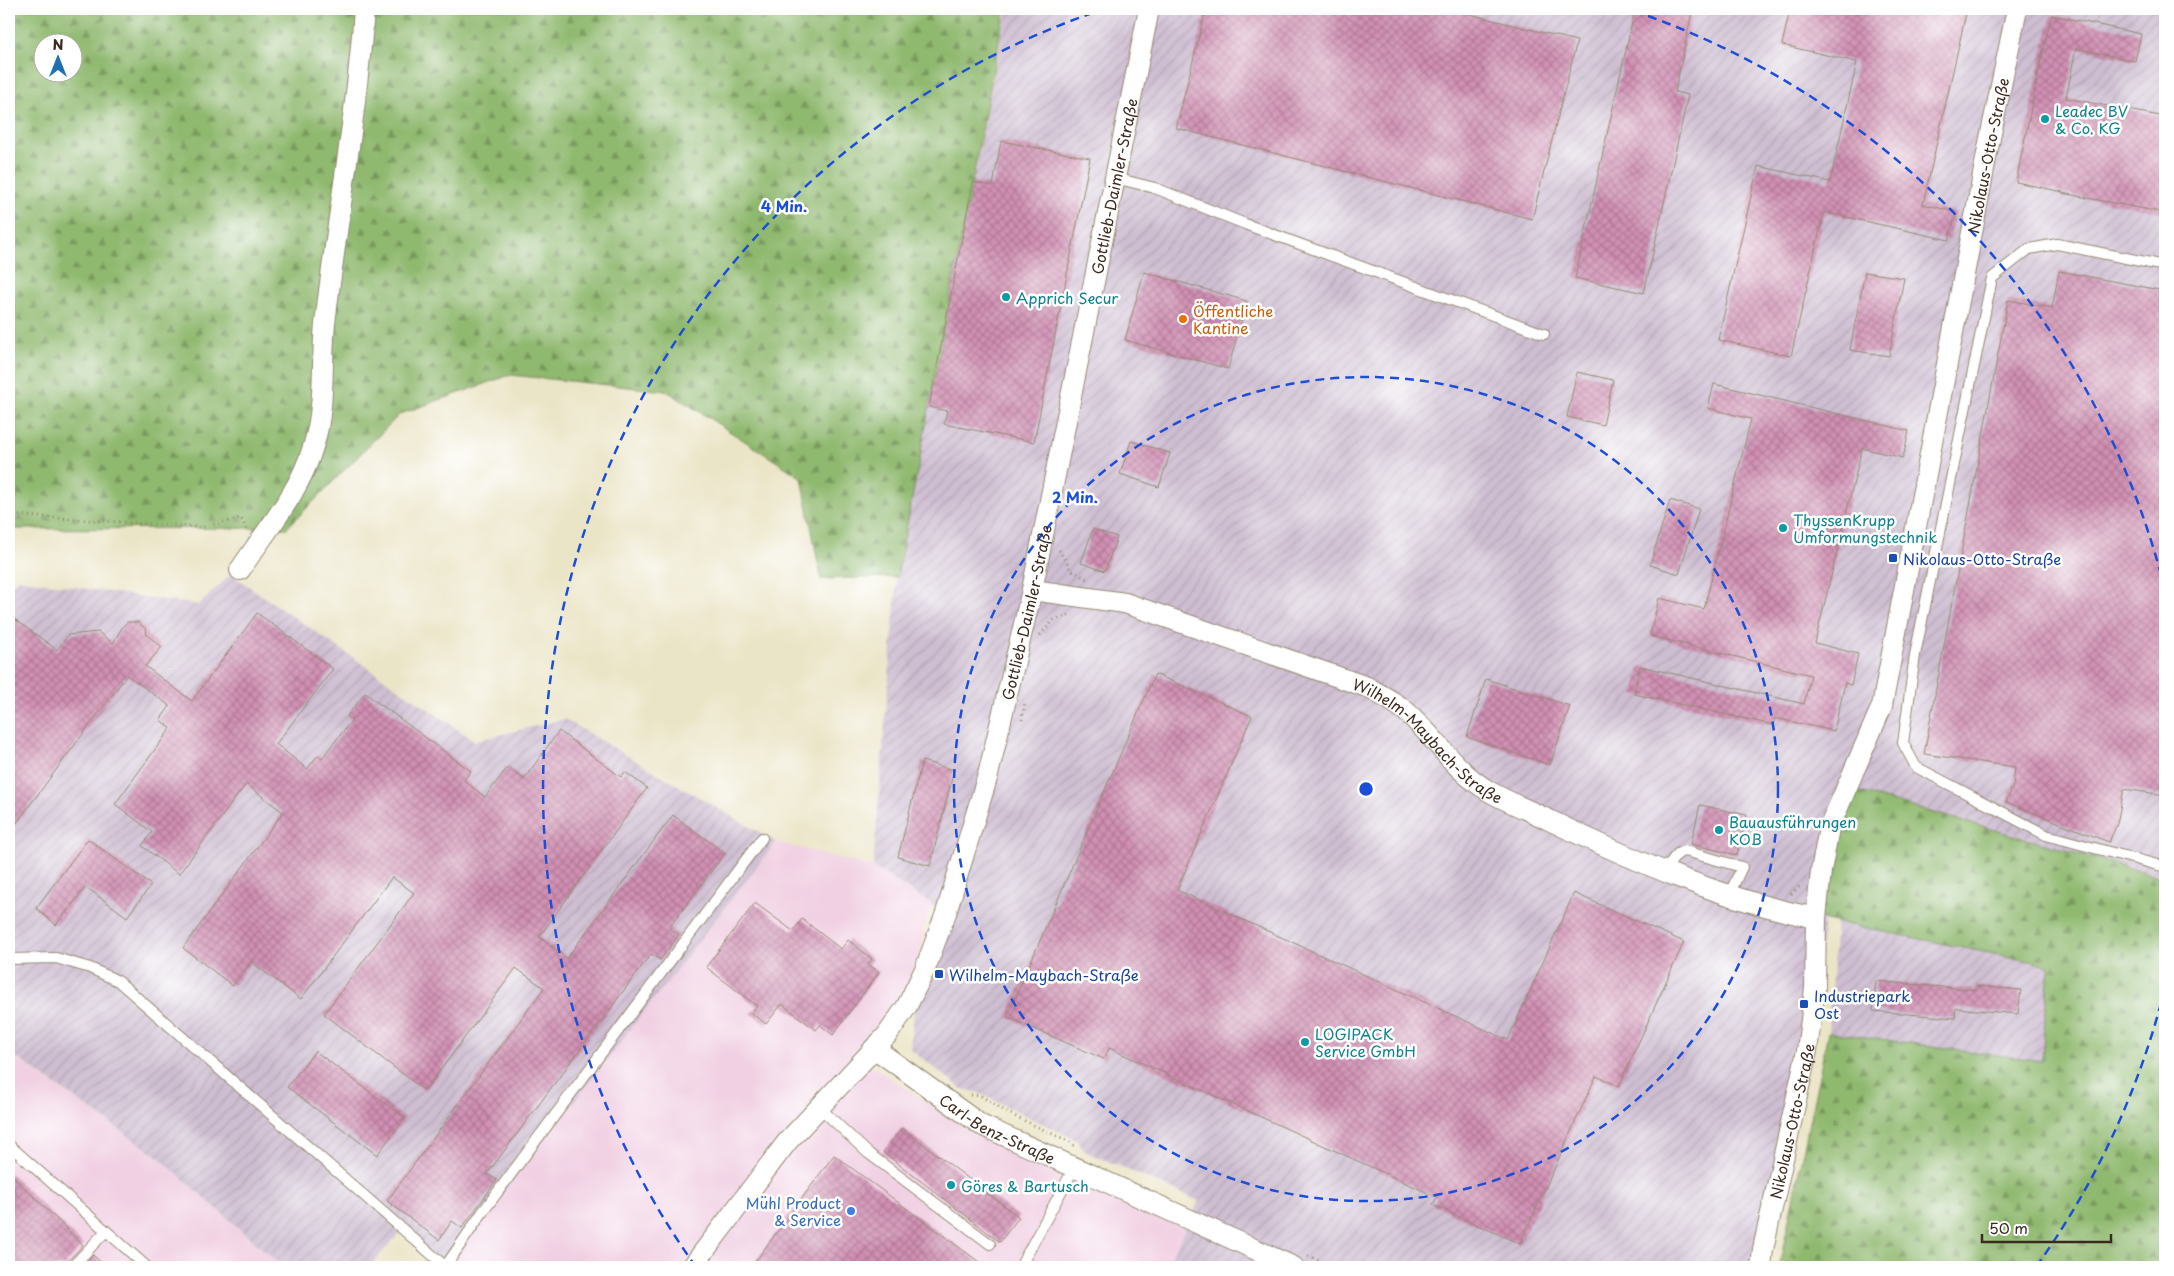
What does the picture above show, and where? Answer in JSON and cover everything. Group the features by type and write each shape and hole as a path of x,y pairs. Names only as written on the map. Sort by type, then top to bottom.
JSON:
{"street":[{"path":"240,570 298,488 314,446 322,396 325,326 348,159 364,9"},
{"name":"Gottlieb-Daimler-Straße","path":"692,1267 787,1142 887,1034 908,1006 925,969 946,913 988,776 1032,590 1149,9"},
{"name":"Nikolaus-Otto-Straße","path":"1761,1267 1763,1249 1807,1050 1815,988 1816,918 1821,870 1829,828 1882,706 2017,9"},
{"name":"Wilhelm-Maybach-Straße","path":"1032,590 1126,603 1367,687 1393,702 1413,717 1458,767 1486,790 1576,833 1729,895 1773,910 1816,918"},
{"name":"Carl-Benz-Straße","path":"874,1048 981,1125 1283,1265"}],"lane":[{"path":"1116,178 1155,188 1244,224 1544,334"},
{"path":"2165,266 2057,244 2029,249 1992,278 1915,655 1903,743 1916,767 2046,835 2165,867"},
{"path":"9,959 56,958 90,968 118,981 446,1267 482,1213 762,838"},
{"path":"1666,870 1676,855 1685,851 1742,867 1729,895"},
{"path":"819,1107 868,1153 990,1244"},
{"path":"9,1145 147,1267"},
{"path":"1020,1267 1074,1168"},
{"path":"72,1267 106,1231"}],"path":[{"path":"9,515 203,527 241,518 256,546"}],"shaded area":[{"path":"1006,9 2165,9 2165,878 1845,788 1796,1103 1760,1267 1166,1267 1199,1201 1085,1151 1076,1140 977,1092 962,1089 910,1049 917,985 946,913 873,867 897,577"},
{"path":"231,574 475,741 564,719 776,842 445,1267 402,1230 369,1267 283,1267 157,1156 9,1052 9,589 18,579 199,605"},
{"path":"776,842 873,867 934,905 923,929 923,949 919,964 900,1000 857,1056 977,1135 1186,1228 1166,1267 445,1267"},
{"path":"1836,922 2050,965 2042,1061 1828,1032"},
{"path":"9,1053 157,1156 283,1267 9,1267"}],"green space":[{"path":"9,9 1005,9 897,577 821,579 802,478 667,391 510,375 400,414 287,528 9,529"},
{"path":"1845,788 2165,878 2165,1267 1779,1267 1828,1032 2042,1061 2049,965 1816,918"}],"building":[{"path":"1206,9 1449,9 1577,41 1532,219 1176,128"},
{"path":"1635,9 1676,9 1692,12 1675,92 1688,95 1644,293 1575,278"},
{"path":"1790,9 1967,9 1923,204 1956,212 1949,240 1824,212 1791,356 1718,340 1758,166 1830,182 1857,62 1782,45"},
{"path":"2052,15 2141,34 2135,61 2076,48 2066,98 2165,117 2165,213 2016,182"},
{"name":"Apprich Secur","path":"1001,141 1090,158 1034,442 944,424 947,411 929,407 973,182 993,186"},
{"path":"2059,271 2165,291 2163,326 2165,326 2165,795 2124,789 2117,824 2109,842 2006,802 2013,786 2015,767 1924,754 2008,300 2052,308"},
{"path":"1144,272 1247,301 1228,369 1125,340"},
{"path":"1865,272 1904,278 1889,356 1850,350"},
{"path":"1577,372 1613,380 1603,425 1567,417"},
{"name":"ThyssenKrupp Umformungstechnik","path":"1714,384 1909,431 1903,458 1862,448 1815,643 1858,654 1851,685 1845,683 1834,731 1775,718 1773,725 1634,694 1640,666 1804,704 1811,675 1650,636 1659,598 1704,609 1751,419 1708,408"},
{"path":"1131,441 1170,453 1159,487 1120,474"},
{"path":"1670,500 1699,509 1679,574 1650,565"},
{"path":"1093,529 1117,537 1105,571 1081,563"},
{"path":"257,613 333,669 276,744 307,769 318,755 322,758 352,720 347,716 365,693 471,771 464,780 485,797 508,767 524,779 559,731 621,777 625,772 647,788 539,937 567,958 673,815 725,853 669,928 679,935 660,960 651,954 487,1174 497,1180 462,1228 452,1221 439,1240 387,1201 544,988 516,968 425,1091 324,1014 414,893 392,877 301,999 251,962 233,986 183,948 283,812 246,784 179,874 142,846 152,832 115,804 171,728 160,720 170,706 127,675 9,833 9,615 57,650 68,635 98,632 113,643 127,622 138,622 146,629 147,635 162,647 145,666 192,701"},
{"path":"1155,674 1252,716 1177,890 1508,1040 1574,893 1684,942 1619,1086 1596,1076 1520,1244 1433,1205 1437,1197 1109,1048 1104,1059 1007,1017"},
{"path":"1486,679 1570,706 1550,765 1467,737"},
{"path":"922,761 954,770 930,866 898,857"},
{"name":"Bauausführungen KOB","path":"1700,805 1747,815 1737,855 1691,844"},
{"path":"88,839 151,885 127,917 86,887 56,925 36,908"},
{"path":"755,903 793,931 802,919 841,949 848,940 872,959 868,964 879,972 833,1035 820,1025 816,1030 782,1004 766,1024 751,1013 757,1006 706,967"},
{"path":"1876,981 1976,990 1976,986 2021,990 2018,1014 1956,1008 1955,1018 1873,1011"},
{"path":"315,1051 405,1118 377,1155 287,1087"},
{"name":"Göres & Bartusch","path":"902,1128 1019,1217 1000,1242 883,1152"},
{"name":"Mühl Product & Service","path":"834,1155 986,1267 751,1267"},
{"path":"9,1172 83,1245 67,1262 65,1267 9,1267"},
{"path":"93,1255 106,1267 81,1267"}],"place":[{"name":"Leadec BV & Co. KG","path":"2045,119"},
{"name":"Apprich Secur","path":"1006,297"},
{"name":"Öffentliche Kantine","path":"1183,319"},
{"name":"ThyssenKrupp Umformungstechnik","path":"1783,528"},
{"name":"Nikolaus-Otto-Straße","path":"1893,558"},
{"name":"Bauausführungen KOB","path":"1719,830"},
{"name":"Wilhelm-Maybach-Straße","path":"939,974"},
{"name":"Industriepark Ost","path":"1804,1004"},
{"name":"LOGIPACK Service GmbH","path":"1305,1042"},
{"name":"Göres & Bartusch","path":"951,1185"},
{"name":"Mühl Product & Service","path":"851,1211"}]}
